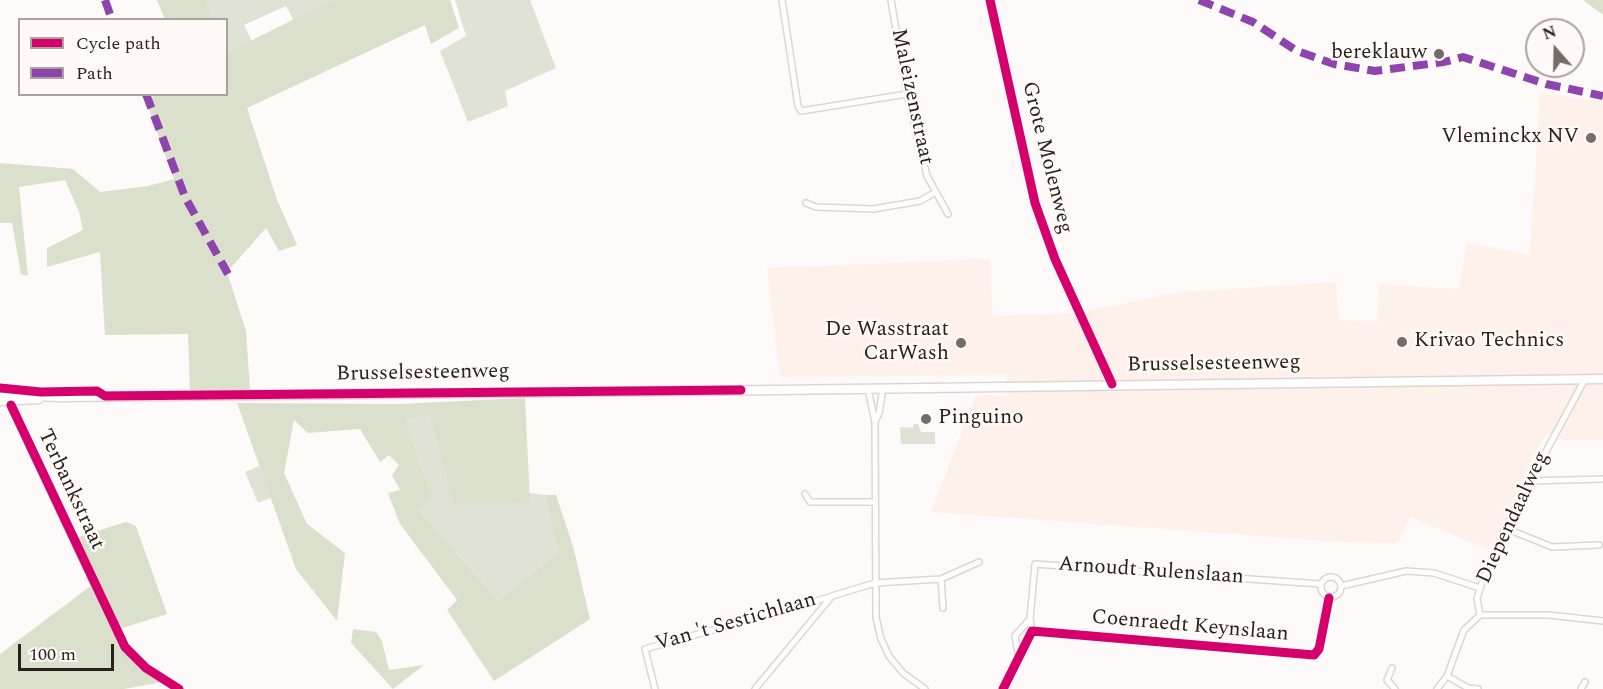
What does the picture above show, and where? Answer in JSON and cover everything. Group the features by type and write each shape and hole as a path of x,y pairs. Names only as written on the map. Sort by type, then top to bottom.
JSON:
{"main road":[{"name":"Brusselsesteenweg","path":"0,401 10,398 60,397 1603,379"},
{"name":"Brusselsesteenweg","path":"0,395 10,398"}],"street":[{"path":"782,0 798,106 801,111 907,94"},
{"name":"Maleizenstraat","path":"891,0 907,94 927,176 934,193 948,214"},
{"name":"Grote Molenweg","path":"990,0 1035,203 1055,259 1112,384"},
{"name":"Maleizenstraat","path":"806,203 816,207 873,209 920,201 934,193"},
{"name":"Diependaalweg","path":"1437,689 1447,676 1464,630 1480,615 1477,599 1480,588 1505,528 1586,379"},
{"path":"868,388 874,422 876,617 881,639 889,656 903,673 925,689"},
{"path":"874,422 879,413 883,388"},
{"name":"Terbankstraat","path":"10,398 11,407 102,601"},
{"path":"1529,481 1603,479"},
{"path":"804,494 810,502 874,502"},
{"path":"1505,528 1552,547 1599,545"},
{"path":"755,689 832,596 875,583 941,579 979,562"},
{"name":"Arnoudt Rulenslaan","path":"1032,631 1030,619 1035,564 1321,584 1325,579 1332,577 1338,580 1341,586 1406,572 1434,573 1480,588"},
{"path":"941,579 943,608"},
{"path":"1321,584 1322,593 1329,597 1338,594 1341,586"},
{"name":"Van 't Sestichlaan","path":"655,689 645,649 832,596"},
{"name":"Coenraedt Keynslaan","path":"1032,631 1311,655 1318,649 1329,597"},
{"path":"1480,615 1549,615 1603,621"},
{"name":"Arnoudt Rulenslaan","path":"1019,658 1014,636 1030,619"},
{"path":"1003,689 1032,631"},
{"path":"1392,668 1387,680 1395,689"},
{"path":"1447,676 1468,688 1478,689"},
{"path":"1581,689 1585,682"}],"shaded area":[{"path":"205,0 333,0 294,21 286,6 244,25 252,41 230,51 228,18 214,18"},
{"path":"455,0 530,0 556,68 505,91 508,106 468,122 440,51 466,36"},
{"path":"1540,92 1603,102 1603,440 1556,440 1547,433 1534,455 1490,550 1410,517 1398,543 1343,542 931,512 976,395 1007,396 1007,375 780,377 767,268 990,259 993,316 1075,313 1182,292 1336,282 1339,320 1378,321 1379,284 1459,289 1467,243 1530,255"},
{"path":"431,416 529,493 545,495 558,553 498,600 418,509 404,420"},
{"path":"913,424 918,424 921,432 935,432 935,444 901,444 900,427 913,428"},
{"path":"259,466 272,497 258,503 245,472"}],"green space":[{"path":"157,0 205,0 214,18 165,18"},
{"path":"333,0 450,0 459,28 431,44 425,25 247,108 277,200 297,245 279,251 266,228 227,272 246,331 250,390 190,393 188,334 105,335 100,252 47,267 47,248 83,230 79,212 65,180 19,187 28,276 21,274 12,223 0,223 0,163 73,169 100,192 148,186 174,179 145,99 155,96 228,96 228,46 230,51"},
{"path":"1583,0 1603,0 1603,15"},
{"path":"525,398 530,503 454,505 431,416 404,420 431,496 418,509 498,600 558,553 545,495 556,495 573,546 590,619 494,681 447,610 457,600 400,524 388,493 400,490 392,475 399,465 389,455 380,462 360,429 308,433 294,420 284,473 307,524 345,553 337,621 296,569 237,403 398,404"},
{"path":"126,522 136,526 167,614 119,629 137,658 155,672 153,676 163,682 124,689 0,689 0,654 96,582 77,540 78,537"},
{"path":"353,629 376,632 382,641 389,670 424,665 393,689 351,643"}],"marked path":[{"path":"105,0 111,18"},
{"path":"1199,0 1253,22 1297,51 1334,64 1375,71 1444,62 1463,57 1546,84 1603,96"},
{"path":"147,96 185,197 228,274"}],"cycle path":[{"path":"990,0 1035,203 1055,259 1112,384"},
{"path":"0,388 41,392 97,391 105,396 741,390"},
{"path":"11,405 125,647 146,668 179,689"},
{"path":"1003,689 1032,631 1314,655 1319,649 1329,598"}],"place":[{"name":"bereklauw","path":"1439,54"},
{"name":"Vleminckx NV","path":"1591,138"},
{"name":"Krivao Technics","path":"1402,342"},
{"name":"De Wasstraat CarWash","path":"961,343"},
{"name":"Pinguino","path":"926,419"}]}
